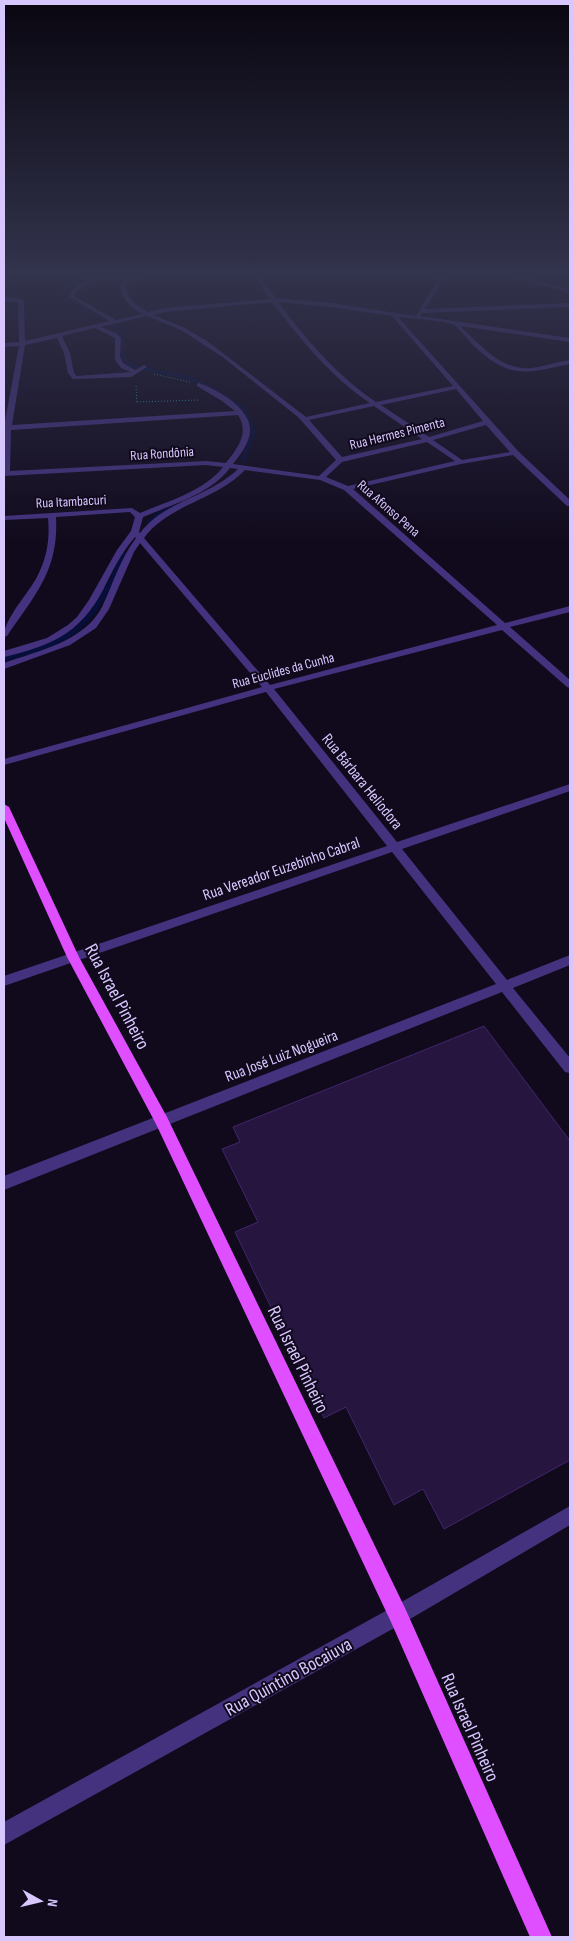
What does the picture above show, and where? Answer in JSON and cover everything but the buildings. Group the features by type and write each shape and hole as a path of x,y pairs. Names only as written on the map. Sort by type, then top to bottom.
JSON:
{"main road":[{"name":"Rua Israel Pinheiro","path":"4,807 73,957 162,1121 398,1615 541,1937"}],"street":[{"path":"5,474 6,428 18,363"},
{"path":"69,363 71,373 75,378 128,375 144,367"},
{"path":"119,363 136,372"},
{"path":"233,363 304,418 340,460 321,478"},
{"path":"327,363 338,376 357,392 461,462"},
{"path":"436,363 515,452 570,504"},
{"path":"497,363 512,369 526,370 567,363"},
{"path":"4,666 67,643 93,626 105,609 138,535 139,516 207,485 229,466 243,445 247,432 245,421 239,412 223,399 199,385"},
{"path":"304,418 458,387"},
{"path":"6,428 239,412"},
{"name":"Rua Hermes Pimenta","path":"340,460 427,440 488,422"},
{"path":"347,488 461,462 515,452"},
{"name":"Rua Rondônia","path":"5,474 206,463 321,478"},
{"path":"4,654 26,648 56,636 81,618 88,609 123,545 158,518 208,494 243,468"},
{"name":"Rua Afonso Pena","path":"321,478 347,488 570,685"},
{"name":"Rua Itambacuri","path":"4,518 132,510 139,516"},
{"path":"4,634 33,590 47,564 53,539 52,514"},
{"name":"Rua Bárbara Heliodora","path":"138,535 268,688 570,1068"},
{"name":"Rua Euclides da Cunha","path":"4,762 268,688 570,608"},
{"name":"Rua Vereador Euzebinho Cabral","path":"4,981 570,787"},
{"name":"Rua José Luiz Nogueira","path":"4,1183 570,960"},
{"name":"Rua Quintino Bocaiuva","path":"4,1834 398,1615 570,1515"}],"path":[{"path":"136,372 178,378 199,385"},
{"path":"128,375 136,386 138,419"},
{"path":"137,402 223,399"}],"waterway":[{"path":"126,363 198,382 229,399 244,409 245,412"},
{"path":"243,460 254,433 245,411"},
{"path":"149,522 157,515 173,507"},
{"path":"107,590 124,553"},
{"path":"4,659 38,649 65,637 77,629 88,618 107,588"}]}
